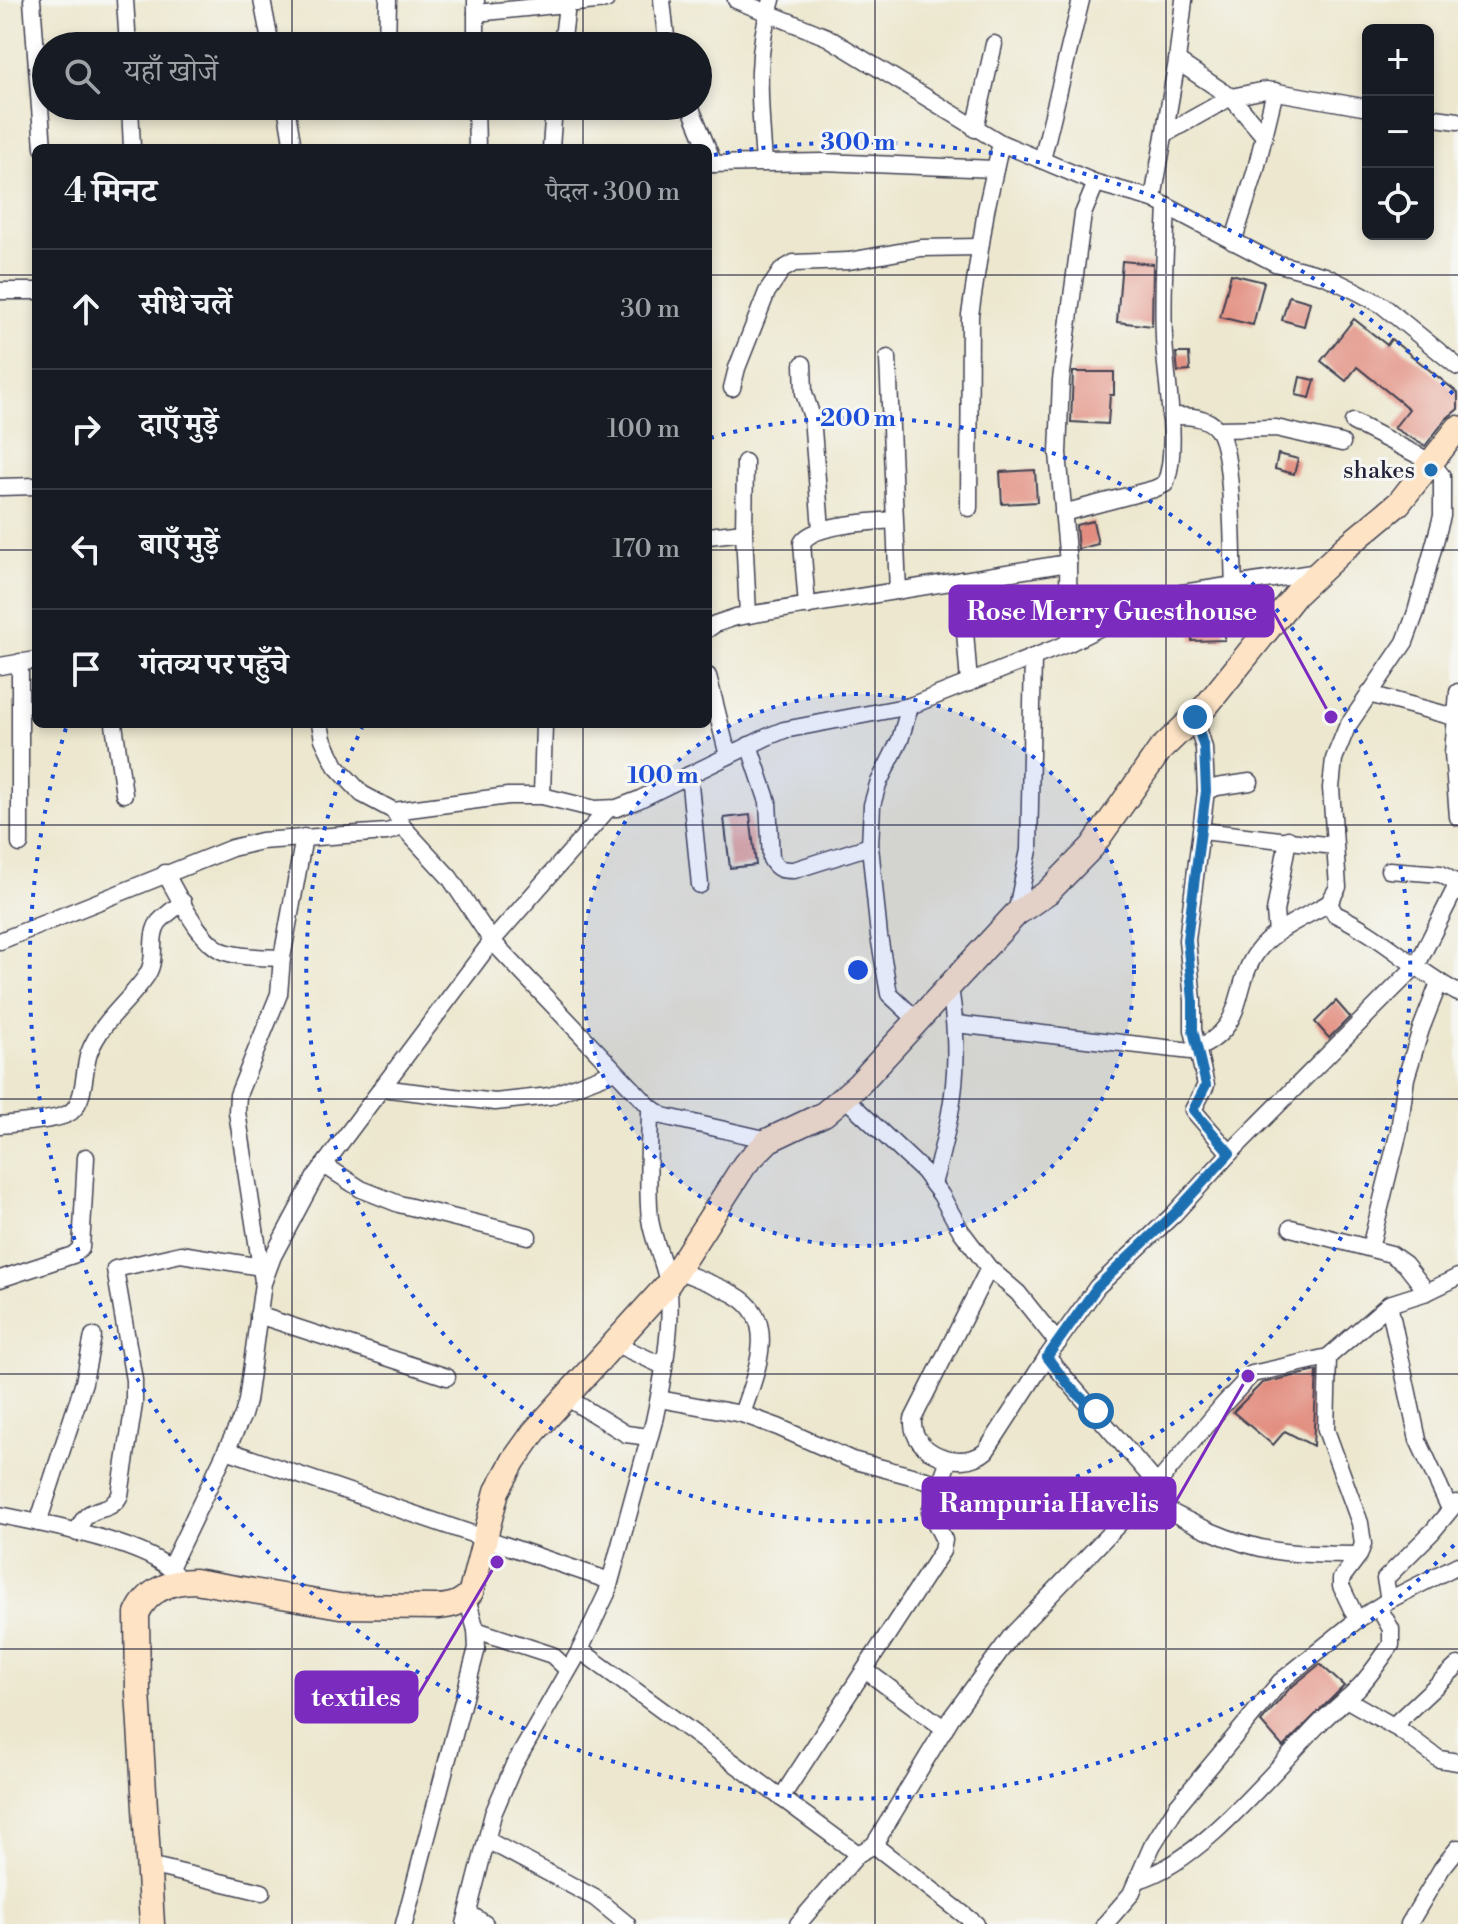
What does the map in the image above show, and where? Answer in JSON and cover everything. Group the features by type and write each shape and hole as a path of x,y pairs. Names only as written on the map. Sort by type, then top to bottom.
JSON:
{"street":[{"path":"32,0 34,32"},
{"path":"125,0 127,32"},
{"path":"262,0 268,32"},
{"path":"387,32 388,0"},
{"path":"476,32 476,6 567,5 606,0"},
{"path":"662,0 665,32"},
{"path":"736,0 770,6 827,37 1001,143 1096,183 1160,203 1275,263 1325,276 1358,292 1382,305 1458,367"},
{"path":"1063,513 1165,484 1170,466 1160,203 1165,134 1184,0"},
{"path":"1042,160 1076,1"},
{"path":"564,32 567,5"},
{"path":"764,162 759,81 762,40 770,6"},
{"path":"975,129 994,44"},
{"path":"1177,61 1231,97 1264,136"},
{"path":"1165,134 1231,97 1254,91 1275,91 1362,107"},
{"path":"1233,242 1255,173 1275,91"},
{"path":"1434,118 1458,121"},
{"path":"41,120 43,144"},
{"path":"131,120 132,144"},
{"path":"288,120 292,144"},
{"path":"476,120 477,144"},
{"path":"551,144 553,120"},
{"path":"696,120 707,144"},
{"path":"969,508 970,315 979,247 1001,143"},
{"path":"712,164 764,162 995,169"},
{"path":"1069,643 1068,563 1058,453 1061,380 1083,214 1096,183"},
{"path":"732,388 767,292 782,270 794,263 849,261 921,248 979,247"},
{"path":"0,291 32,291"},
{"path":"888,358 898,591"},
{"path":"803,364 804,393 812,417 821,529"},
{"path":"1170,416 1205,420 1217,429 1224,443 1234,585"},
{"path":"956,1024 1177,1051 1198,1048 1223,1032 1231,1021 1252,962 1262,947 1277,933 1329,903 1338,887 1331,788 1334,759 1347,727 1405,642 1451,495 1431,462 1353,422"},
{"path":"1217,429 1276,428 1342,443"},
{"path":"0,1515 125,1547 175,1574 210,1583 340,1606 438,1607 451,1606 467,1598 497,1491 505,1477 534,1432 673,1277 745,1164 769,1140 824,1114 844,1097 1016,914 1048,892 1092,847 1160,750 1195,717 1296,594 1399,503 1458,428"},
{"path":"745,462 748,615"},
{"path":"0,487 32,486"},
{"path":"807,606 802,543 805,536 821,529 894,520"},
{"path":"712,536 744,532"},
{"path":"712,626 748,615 1068,563"},
{"path":"0,941 165,873 232,848 261,841 369,834 398,819 508,796 542,796 595,809 608,809 638,800 784,730 910,706 1069,643 1141,607 1176,594 1320,571"},
{"path":"961,580 969,683"},
{"path":"1016,914 1029,850 1033,657"},
{"path":"0,666 28,661 20,844"},
{"path":"712,692 728,756"},
{"path":"1458,692 1453,753 1458,817"},
{"path":"1369,694 1457,718"},
{"path":"910,706 900,740 878,784 872,805 870,846 879,936 889,994 918,1021"},
{"path":"1195,717 1204,748 1206,791 1187,940 1193,1030 1206,1085 1193,1110 1230,1153"},
{"path":"115,728 124,794"},
{"path":"320,728 336,766 362,794 398,819 450,878 492,941 650,1107 663,1116 769,1140"},
{"path":"542,796 544,728"},
{"path":"749,745 768,802 771,859 775,865 781,870 794,870 870,846"},
{"path":"689,775 700,885"},
{"path":"1206,791 1250,782"},
{"path":"262,1275 315,1177 381,1088 492,941 608,809"},
{"path":"1202,831 1334,846"},
{"path":"152,1924 138,1692 137,1614 142,1602 175,1574 247,1401 262,1275 237,1112 238,1095 279,994 282,958 304,837"},
{"path":"1277,933 1275,912 1288,839"},
{"path":"989,1268 913,1419 912,1431 917,1441 928,1451 949,1459 979,1458 986,1451 1097,1287 1174,1214 1230,1153 1417,965 1458,883 1441,874 1389,870"},
{"path":"165,873 204,936 223,951 282,958"},
{"path":"0,1125 59,1117 73,1110 80,1097 89,1054 102,1029 148,974 154,952 154,933 159,922 183,902"},
{"path":"1329,903 1335,914 1354,923 1458,993"},
{"path":"1370,1248 1399,1131 1406,1078 1439,983"},
{"path":"933,1184 956,1085 956,1024 950,987"},
{"path":"381,1088 495,1102 550,1096 615,1071"},
{"path":"844,1097 894,1142 933,1184 951,1216 989,1268 1018,1293 1058,1343"},
{"path":"485,1924 468,1919 493,1814 513,1767 580,1650 610,1581 659,1399 673,1277 651,1223 650,1107"},
{"path":"0,1279 73,1255 81,1248 86,1157"},
{"path":"324,1165 361,1189 399,1204 528,1236"},
{"path":"1291,1228 1391,1254 1405,1264 1427,1292"},
{"path":"77,1533 86,1515 95,1509 106,1509 115,1504 120,1495 134,1404 134,1380 115,1269 181,1254 262,1275"},
{"path":"673,1277 736,1295 755,1312 760,1325 758,1362 742,1414"},
{"path":"798,1924 858,1854 874,1845 968,1692 1012,1635 1157,1484 1252,1374 1328,1357 1389,1304 1427,1292 1458,1277"},
{"path":"1138,1880 1165,1871 1182,1858 1273,1774 1359,1687 1391,1645 1391,1629 1384,1604 1385,1579 1432,1532 1454,1504 1418,1440 1389,1304"},
{"path":"258,1315 447,1377"},
{"path":"38,1523 84,1382 93,1336"},
{"path":"616,1344 663,1366"},
{"path":"1047,1357 1157,1484"},
{"path":"1328,1357 1326,1430 1360,1523 1363,1544 1359,1555 1341,1579 1341,1586 1357,1620"},
{"path":"566,1397 626,1434 649,1437"},
{"path":"659,1399 742,1414 852,1460 941,1484"},
{"path":"226,1450 610,1581"},
{"path":"781,1798 942,1551 944,1540 930,1512 949,1459"},
{"path":"1143,1497 1207,1530 1276,1551 1359,1555"},
{"path":"1105,1924 1124,1904 1152,1846 1177,1806 1280,1682 1357,1620 1458,1565"},
{"path":"404,1924 477,1648 476,1630 467,1598"},
{"path":"476,1630 552,1655 568,1670"},
{"path":"580,1650 858,1854"},
{"path":"1393,1726 1458,1665"},
{"path":"865,1670 945,1729"},
{"path":"1346,1699 1393,1726 1439,1759 1458,1762"},
{"path":"487,1840 595,1898 627,1924"},
{"path":"874,1845 976,1924"},
{"path":"1409,1924 1442,1868 1458,1848"},
{"path":"149,1865 262,1892"}],"building":[{"path":"1122,261 1153,264 1152,326 1117,322"},
{"path":"1231,274 1264,282 1253,325 1220,317"},
{"path":"1289,296 1310,302 1304,326 1282,320"},
{"path":"1354,319 1387,345 1391,339 1458,393 1458,409 1425,446 1394,428 1409,409 1357,367 1346,381 1321,361"},
{"path":"1176,353 1189,353 1190,371 1178,372"},
{"path":"1073,372 1114,372 1114,395 1110,395 1108,424 1071,422"},
{"path":"1300,377 1315,380 1310,398 1296,395"},
{"path":"1278,454 1298,459 1294,474 1275,469"},
{"path":"1035,470 1037,502 1002,504 1000,472"},
{"path":"1093,521 1098,544 1078,549 1076,525"},
{"path":"1225,620 1225,640 1192,641 1191,621"},
{"path":"750,815 756,865 730,868 724,818"},
{"path":"1336,1001 1350,1017 1329,1038 1315,1022"},
{"path":"1317,1371 1313,1446 1285,1431 1273,1445 1233,1412 1262,1383"},
{"path":"1320,1664 1344,1686 1283,1747 1261,1722 1289,1689"}],"place":[{"name":"shakes","path":"1431,470"},
{"name":"Rose Merry Guesthouse","path":"1331,717"},
{"name":"Rampuria Havelis","path":"1248,1376"},
{"name":"textiles","path":"497,1562"}],"route":[{"path":"1096,1411 1071,1388 1047,1357 1097,1287 1174,1214 1230,1153 1193,1110 1206,1085 1193,1030 1187,940 1206,791 1204,748 1195,717"}]}
